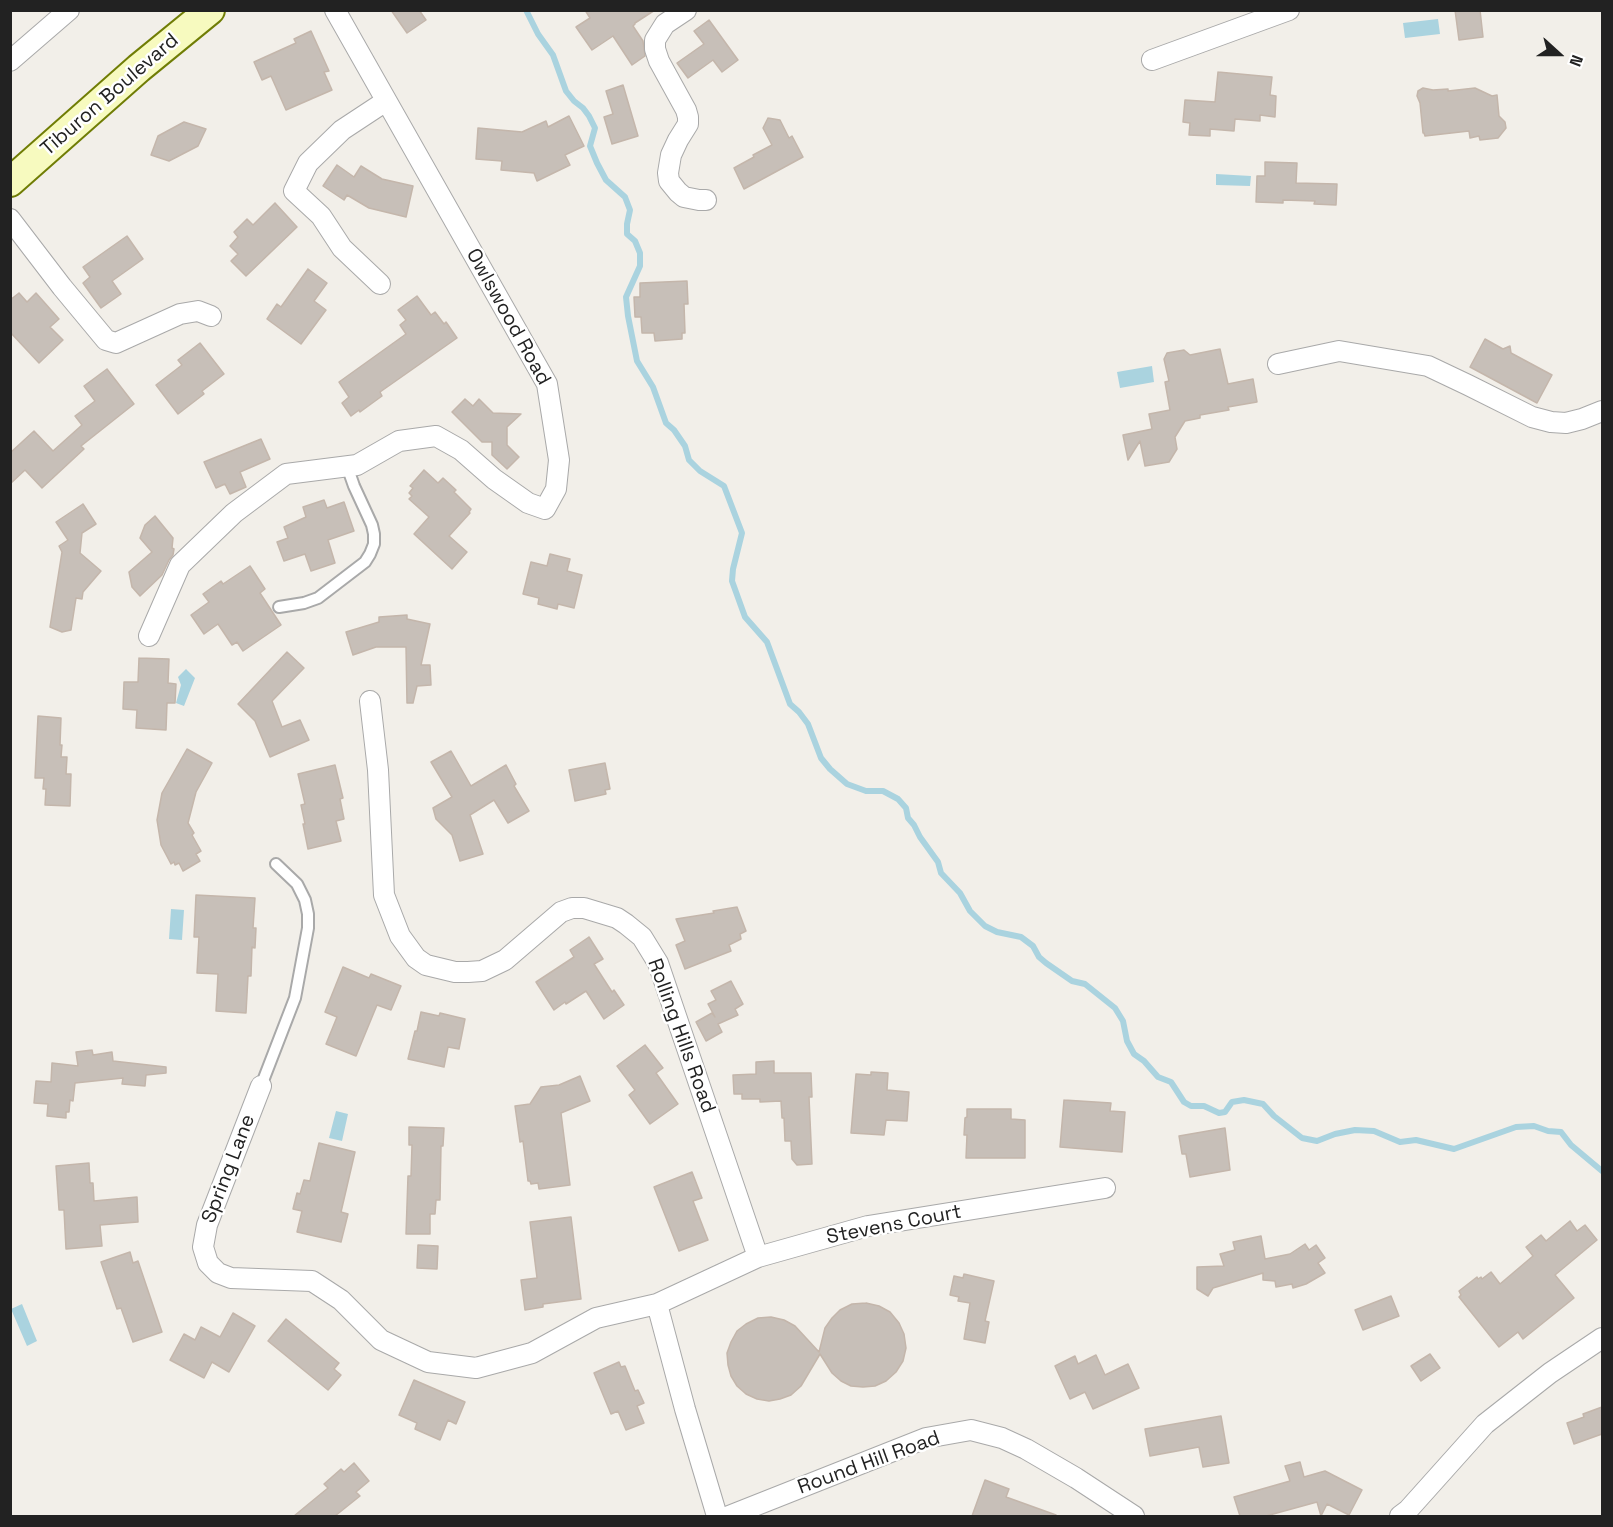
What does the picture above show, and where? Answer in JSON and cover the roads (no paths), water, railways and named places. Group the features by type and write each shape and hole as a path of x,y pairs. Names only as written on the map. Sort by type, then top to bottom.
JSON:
{"main road":[{"name":"Tiburon Boulevard","path":"10,182 210,10"}],"street":[{"path":"10,61 69,10"},
{"name":"Owlswood Road","path":"149,636 180,565 234,513 286,474 357,465 399,441 436,436 461,450 528,503 545,509 556,489 559,460 547,384 335,10"},
{"path":"686,10 665,24 655,40 659,61 688,117 688,124 671,155 668,173 669,181 684,197 706,200"},
{"path":"1152,60 1283,17"},
{"path":"380,284 342,248 321,216 294,191 308,163 342,130 386,101"},
{"path":"10,219 106,340 116,344 180,314 198,311 211,316"},
{"path":"1278,364 1339,351 1428,366 1532,417 1551,422 1566,423 1602,411"},
{"name":"Rolling Hills Road","path":"370,701 378,770 384,895 400,936 416,958 426,965 455,972 482,971 506,960 561,912 572,908 584,908 617,918 642,937 658,963 758,1257"},
{"name":"Spring Lane","path":"261,1086 207,1225 203,1247 208,1263 218,1273 231,1278 312,1281 341,1300 381,1340 428,1362 476,1368 532,1353 596,1318 657,1304"},
{"name":"Stevens Court","path":"657,1304 758,1257 868,1226 1105,1188"},
{"path":"657,1304 717,1516"},
{"path":"1400,1516 1408,1510 1485,1424 1550,1373 1602,1338"},
{"name":"Round Hill Road","path":"729,1516 926,1438 972,1430 1002,1438 1026,1449 1134,1516"}],"lane":[{"path":"279,607 318,598 365,562 370,554 374,544 372,525 347,466"},
{"path":"261,1086 295,998 308,928 305,900 297,884 276,864"}],"water":[{"path":"1438,19 1440,34 1405,38 1403,23"},
{"path":"1216,174 1251,176 1250,186 1216,185"},
{"path":"1152,366 1154,382 1120,388 1117,372"},
{"path":"186,669 195,678 184,706 176,703 181,685 178,677"},
{"path":"171,909 184,910 182,940 169,939"},
{"path":"336,1111 348,1114 342,1141 329,1138"},
{"path":"22,1304 37,1341 27,1346 11,1309"}],"waterway":[{"path":"526,10 538,34 553,55 566,91 583,108 595,128 590,146 597,163 606,180 625,197 630,210 627,234 635,241 640,253 640,266 626,297 637,361 653,387 666,423 685,446 689,460 700,471 724,486 742,533 732,581 745,617 767,642 790,704 808,724 821,758 830,769 847,784 866,791 883,791 898,799 906,808 908,818 938,862 941,873 960,893 970,911 985,926 997,932 1021,937 1033,946 1039,957 1046,963 1072,981 1085,984 1115,1008 1123,1021 1127,1041 1134,1054 1144,1061 1158,1077 1171,1082 1184,1102 1191,1106 1204,1106 1219,1113 1225,1112 1232,1102 1244,1100 1263,1104 1274,1116 1302,1138 1317,1141 1355,1130 1374,1131 1400,1142 1416,1140 1454,1149 1516,1127 1534,1126 1548,1131 1561,1132 1571,1145 1602,1171"}]}
